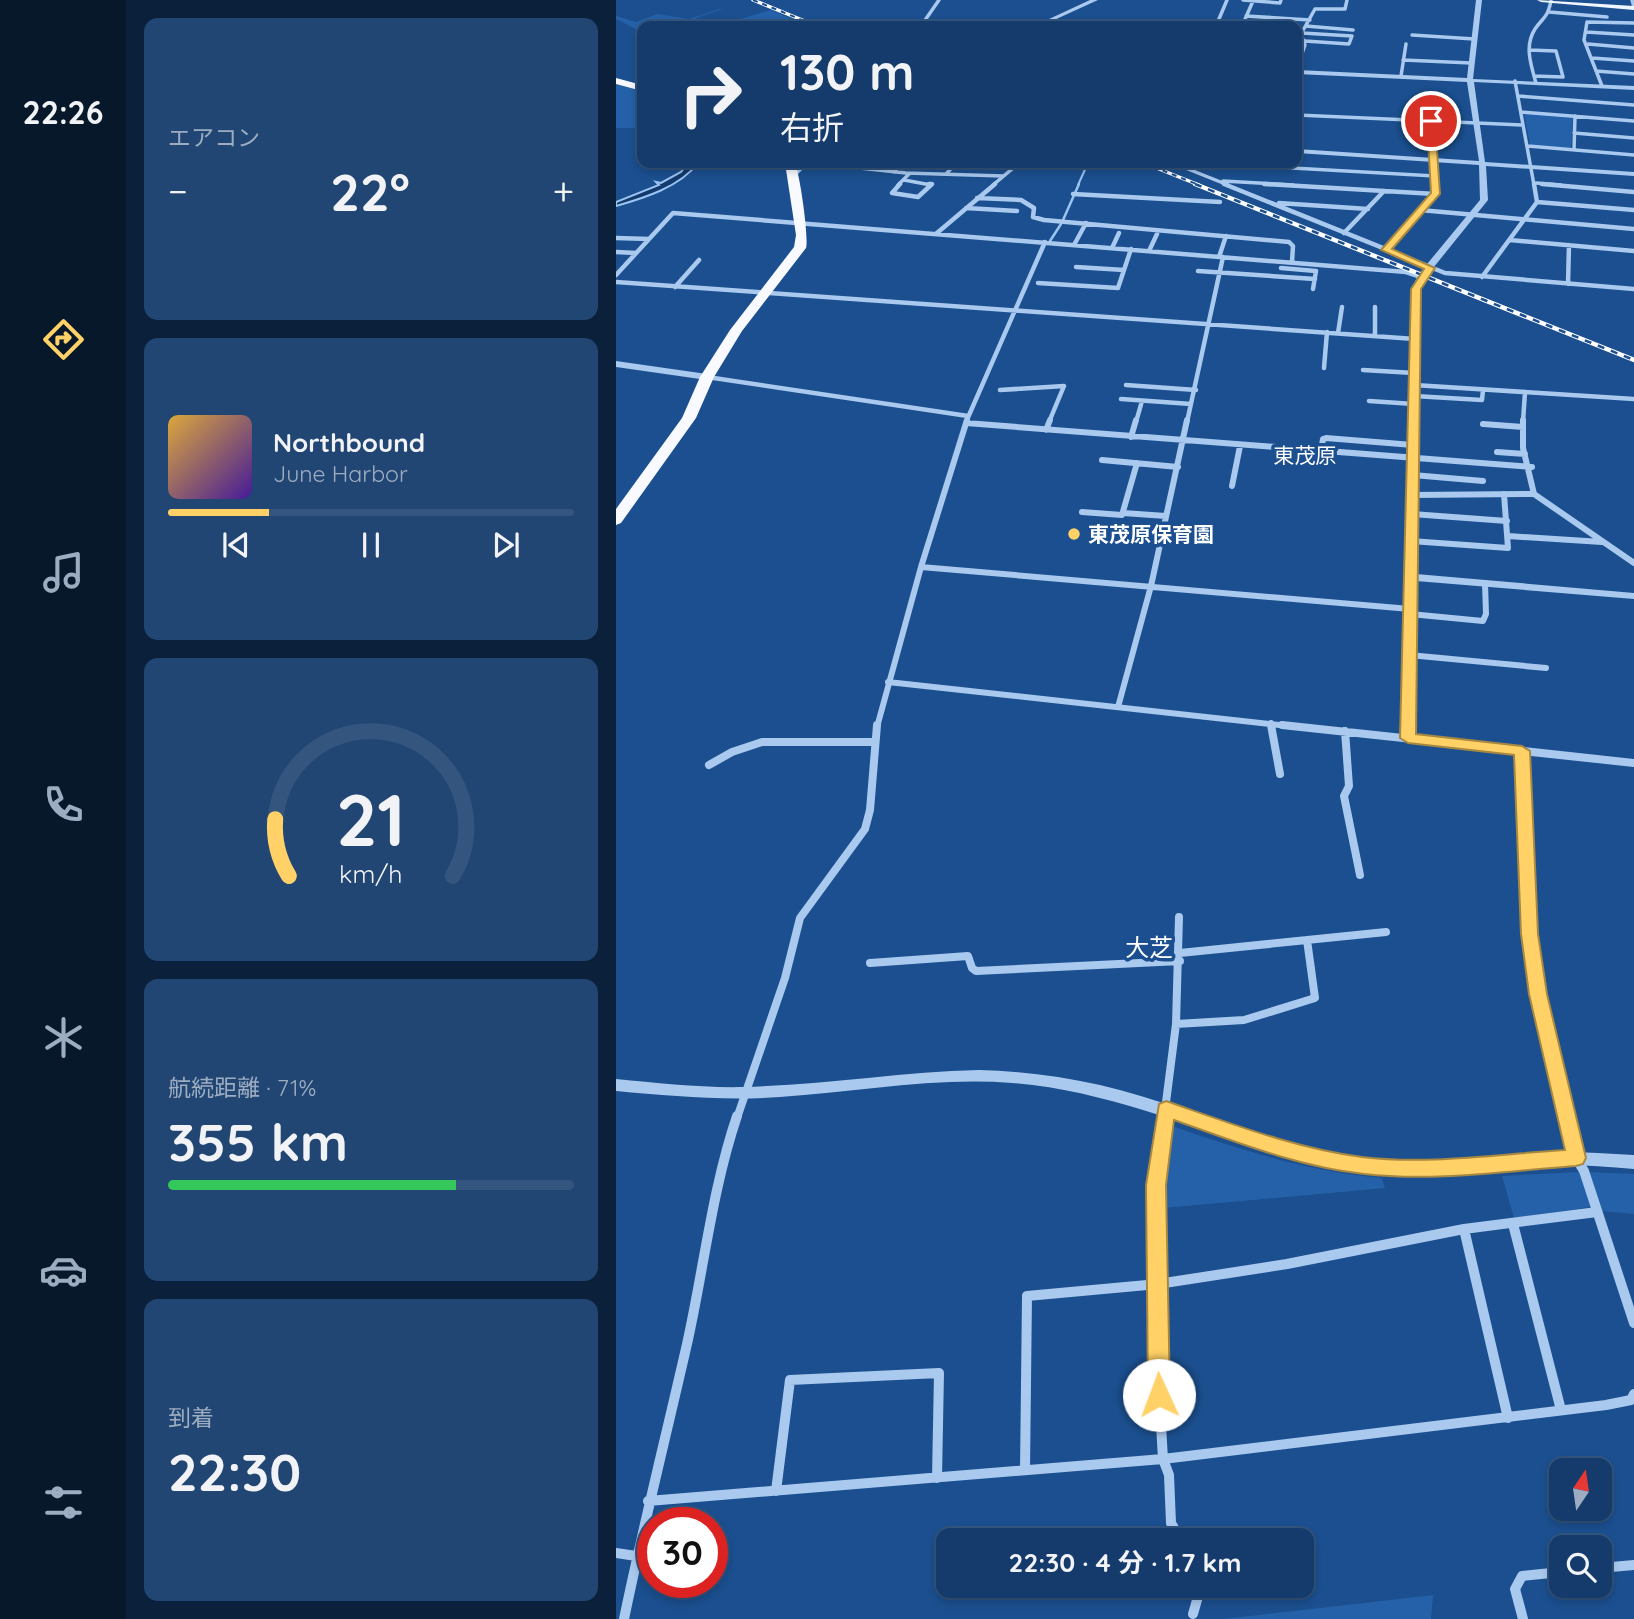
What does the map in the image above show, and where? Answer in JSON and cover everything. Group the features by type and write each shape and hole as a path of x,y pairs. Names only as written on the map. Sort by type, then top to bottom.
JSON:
{"highway":[{"path":"616,81 637,87"},
{"path":"616,520 689,418 707,377 736,330 800,248 804,236 799,223 793,169"}],"main road":[{"path":"1541,0 1634,7"}],"street":[{"path":"924,21 939,0"},
{"path":"1048,21 1095,0"},
{"path":"1218,21 1227,0"},
{"path":"1243,0 1280,3 1281,0"},
{"path":"1302,30 1318,8 1345,9 1348,0"},
{"path":"1408,738 1416,289 1421,277 1484,200 1482,162 1470,79 1479,0"},
{"path":"1632,0 1634,7"},
{"path":"1244,21 1253,1"},
{"path":"1535,79 1529,50 1534,25 1546,18 1551,1"},
{"path":"1607,19 1609,6"},
{"path":"1549,12 1634,23"},
{"path":"1246,16 1310,20"},
{"path":"1602,86 1588,44 1584,40 1587,22 1607,19"},
{"path":"1306,26 1353,30"},
{"path":"1302,32 1352,36 1349,44 1305,41"},
{"path":"1586,32 1634,35"},
{"path":"1412,35 1474,39"},
{"path":"1302,36 1305,41 1302,52"},
{"path":"1401,76 1406,44"},
{"path":"1588,44 1634,48"},
{"path":"1302,70 1515,81 1563,77 1556,51 1529,50"},
{"path":"1592,58 1634,61"},
{"path":"1403,60 1471,63"},
{"path":"1596,71 1634,74"},
{"path":"1535,79 1634,89"},
{"path":"1482,277 1537,202 1536,183 1515,81"},
{"path":"1518,96 1634,104"},
{"path":"1521,112 1634,121"},
{"path":"1302,115 1522,125"},
{"path":"1574,150 1575,116"},
{"path":"1386,250 1435,194 1431,121"},
{"path":"1574,133 1634,138"},
{"path":"1528,146 1634,155"},
{"path":"1302,151 1634,174"},
{"path":"1302,167 1434,176"},
{"path":"867,168 911,173 1003,176"},
{"path":"894,172 898,168"},
{"path":"947,173 952,168"},
{"path":"937,233 1013,168"},
{"path":"1186,168 1445,273 1634,289"},
{"path":"1266,183 1270,168"},
{"path":"904,180 932,184 918,197 892,193 904,180 911,173"},
{"path":"1216,180 1435,194"},
{"path":"1536,183 1634,192"},
{"path":"1343,233 1384,191"},
{"path":"1075,195 1220,202"},
{"path":"977,198 1021,200 1034,208 1033,217 1293,244 1292,262"},
{"path":"1537,202 1634,210"},
{"path":"1271,203 1368,209"},
{"path":"966,208 1017,211"},
{"path":"1420,210 1634,229"},
{"path":"616,275 673,213 1131,249 1282,264 1316,271 1313,289"},
{"path":"1074,245 1086,223"},
{"path":"1112,248 1119,233"},
{"path":"1149,251 1157,234"},
{"path":"1118,707 1151,586 1196,390 1226,236"},
{"path":"616,238 649,239"},
{"path":"1510,240 1634,251"},
{"path":"624,1619 648,1501 687,1343 724,1154 785,978 800,918 865,829 870,810 875,732 921,567 967,420 1045,242"},
{"path":"1568,284 1569,245"},
{"path":"1038,282 1118,288 1131,249"},
{"path":"616,252 636,253"},
{"path":"675,287 699,260"},
{"path":"1282,264 1292,262 1406,272 1421,277"},
{"path":"1279,276 1282,264"},
{"path":"1076,267 1124,270"},
{"path":"1198,271 1315,279"},
{"path":"616,282 1415,339"},
{"path":"1338,333 1342,307"},
{"path":"1375,307 1375,336"},
{"path":"1324,368 1327,332"},
{"path":"616,364 967,420 1046,430 1532,467"},
{"path":"1363,370 1414,373"},
{"path":"1414,384 1634,399"},
{"path":"1126,385 1196,390"},
{"path":"1000,390 1064,386 1046,430"},
{"path":"1369,401 1482,400 1483,390"},
{"path":"1525,392 1525,454 1532,467 1534,494"},
{"path":"1121,398 1191,404"},
{"path":"1131,437 1142,401"},
{"path":"1483,424 1523,427"},
{"path":"1321,451 1323,439 1326,438 1413,445"},
{"path":"1232,486 1240,446"},
{"path":"1497,452 1525,454"},
{"path":"1102,460 1178,467"},
{"path":"1123,513 1137,463"},
{"path":"1413,475 1483,481"},
{"path":"1411,541 1508,548 1504,494"},
{"path":"1412,495 1534,494 1634,563"},
{"path":"1082,512 1119,516 1123,513 1166,516"},
{"path":"1412,514 1507,521"},
{"path":"1508,536 1603,542"},
{"path":"921,567 1151,586 1410,611 1483,621 1486,614 1485,583"},
{"path":"1411,577 1634,596"},
{"path":"1409,655 1546,668"},
{"path":"888,682 1634,763"},
{"path":"1271,723 1280,774"},
{"path":"1345,732 1349,786 1344,796 1360,874"},
{"path":"709,765 732,752 762,743 875,742"},
{"path":"1522,751 1531,946 1542,1016 1576,1158 1584,1171 1634,1324"},
{"path":"1174,1528 1171,1523 1169,1475 1163,1459 1158,1374 1156,1185 1176,1024 1180,917"},
{"path":"870,963 968,957 976,971 1180,957 1386,932"},
{"path":"1176,1024 1244,1020 1315,998 1307,940"},
{"path":"616,1085 746,1094 944,1078 1013,1077 1090,1090 1166,1109 1293,1150 1362,1165 1409,1169 1576,1158 1634,1163"},
{"path":"1025,1470 1027,1296 1158,1284 1287,1264 1464,1229 1597,1212"},
{"path":"1513,1224 1561,1410"},
{"path":"1464,1229 1508,1418"},
{"path":"776,1491 790,1380 939,1373 937,1478"},
{"path":"648,1501 1163,1459 1508,1418 1633,1399"},
{"path":"616,1553 636,1556"},
{"path":"1612,1567 1634,1565"},
{"path":"1522,1619 1515,1590 1522,1576 1549,1573"},
{"path":"1193,1614 1198,1598"}],"shaded area":[{"path":"723,9 690,21 639,21 657,14 689,19"},
{"path":"771,10 797,21 735,21"},
{"path":"616,16 636,22 637,30 616,19"},
{"path":"616,84 637,90 637,128 616,128"},
{"path":"1524,113 1573,116 1571,149 1530,145"},
{"path":"684,168 693,168 672,185 616,206 616,202 659,185 656,182 661,183"},
{"path":"1169,1125 1274,1158 1327,1171 1382,1178 1385,1188 1164,1208"},
{"path":"1579,1172 1591,1207 1514,1218 1502,1176"},
{"path":"1588,1172 1634,1174 1634,1214 1601,1211"},
{"path":"1433,1595 1431,1619 1223,1619"}],"waterway":[{"path":"1078,185 1086,168"},
{"path":"1063,220 1079,184"},
{"path":"1050,241 1061,224"}],"railway":[{"path":"753,0 805,21"},
{"path":"1156,168 1199,185"},
{"path":"1195,184 1634,360"}],"place":[{"name":"東茂原保育園","path":"1074,534"}],"district":[{"name":"東茂原","path":"1305,455"},
{"name":"大芝","path":"1149,947"}],"route":[{"path":"1159,1395 1156,1185 1166,1109 1231,1133 1319,1158 1362,1165 1409,1169 1576,1158 1538,994 1529,934 1522,751 1408,738 1416,289 1421,277 1430,268 1386,250 1435,194 1431,121"}]}
